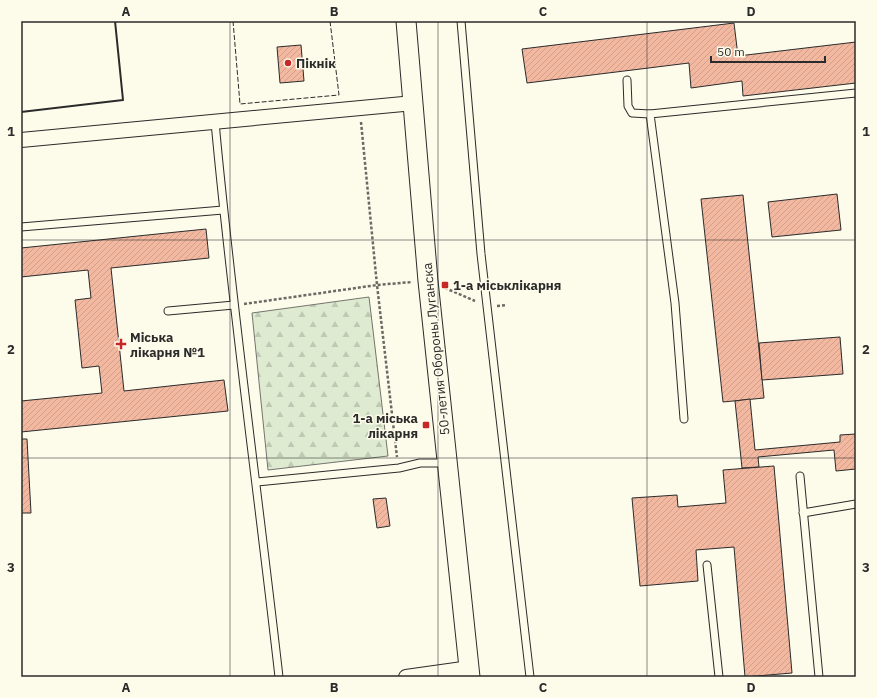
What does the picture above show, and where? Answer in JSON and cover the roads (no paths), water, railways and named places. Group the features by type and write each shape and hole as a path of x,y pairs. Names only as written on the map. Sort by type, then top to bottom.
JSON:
{"main road":[{"name":"50-летия Обороны Луганска","path":"406,21 428,281 449,463 470,673"}],"street":[{"path":"21,140 414,103"},
{"path":"406,677 470,673"}],"lane":[{"path":"461,21 487,306 530,677"},
{"path":"627,80 628,106 632,113 650,114 856,93"},
{"path":"650,114 675,302 684,419"},
{"path":"215,122 223,210 257,482 279,677"},
{"path":"21,227 223,210"},
{"path":"168,311 234,305"},
{"path":"257,482 399,468 420,463 449,463"},
{"path":"800,476 819,677"},
{"path":"803,513 856,504"},
{"path":"706,565 719,677"}],"place":[{"name":"Пікнік","path":"288,63"},
{"name":"1-а міськлікарня","path":"445,285"},
{"name":"Міська лікарня №1","path":"121,344"},
{"name":"1-а міська лікарня","path":"426,425"}]}
